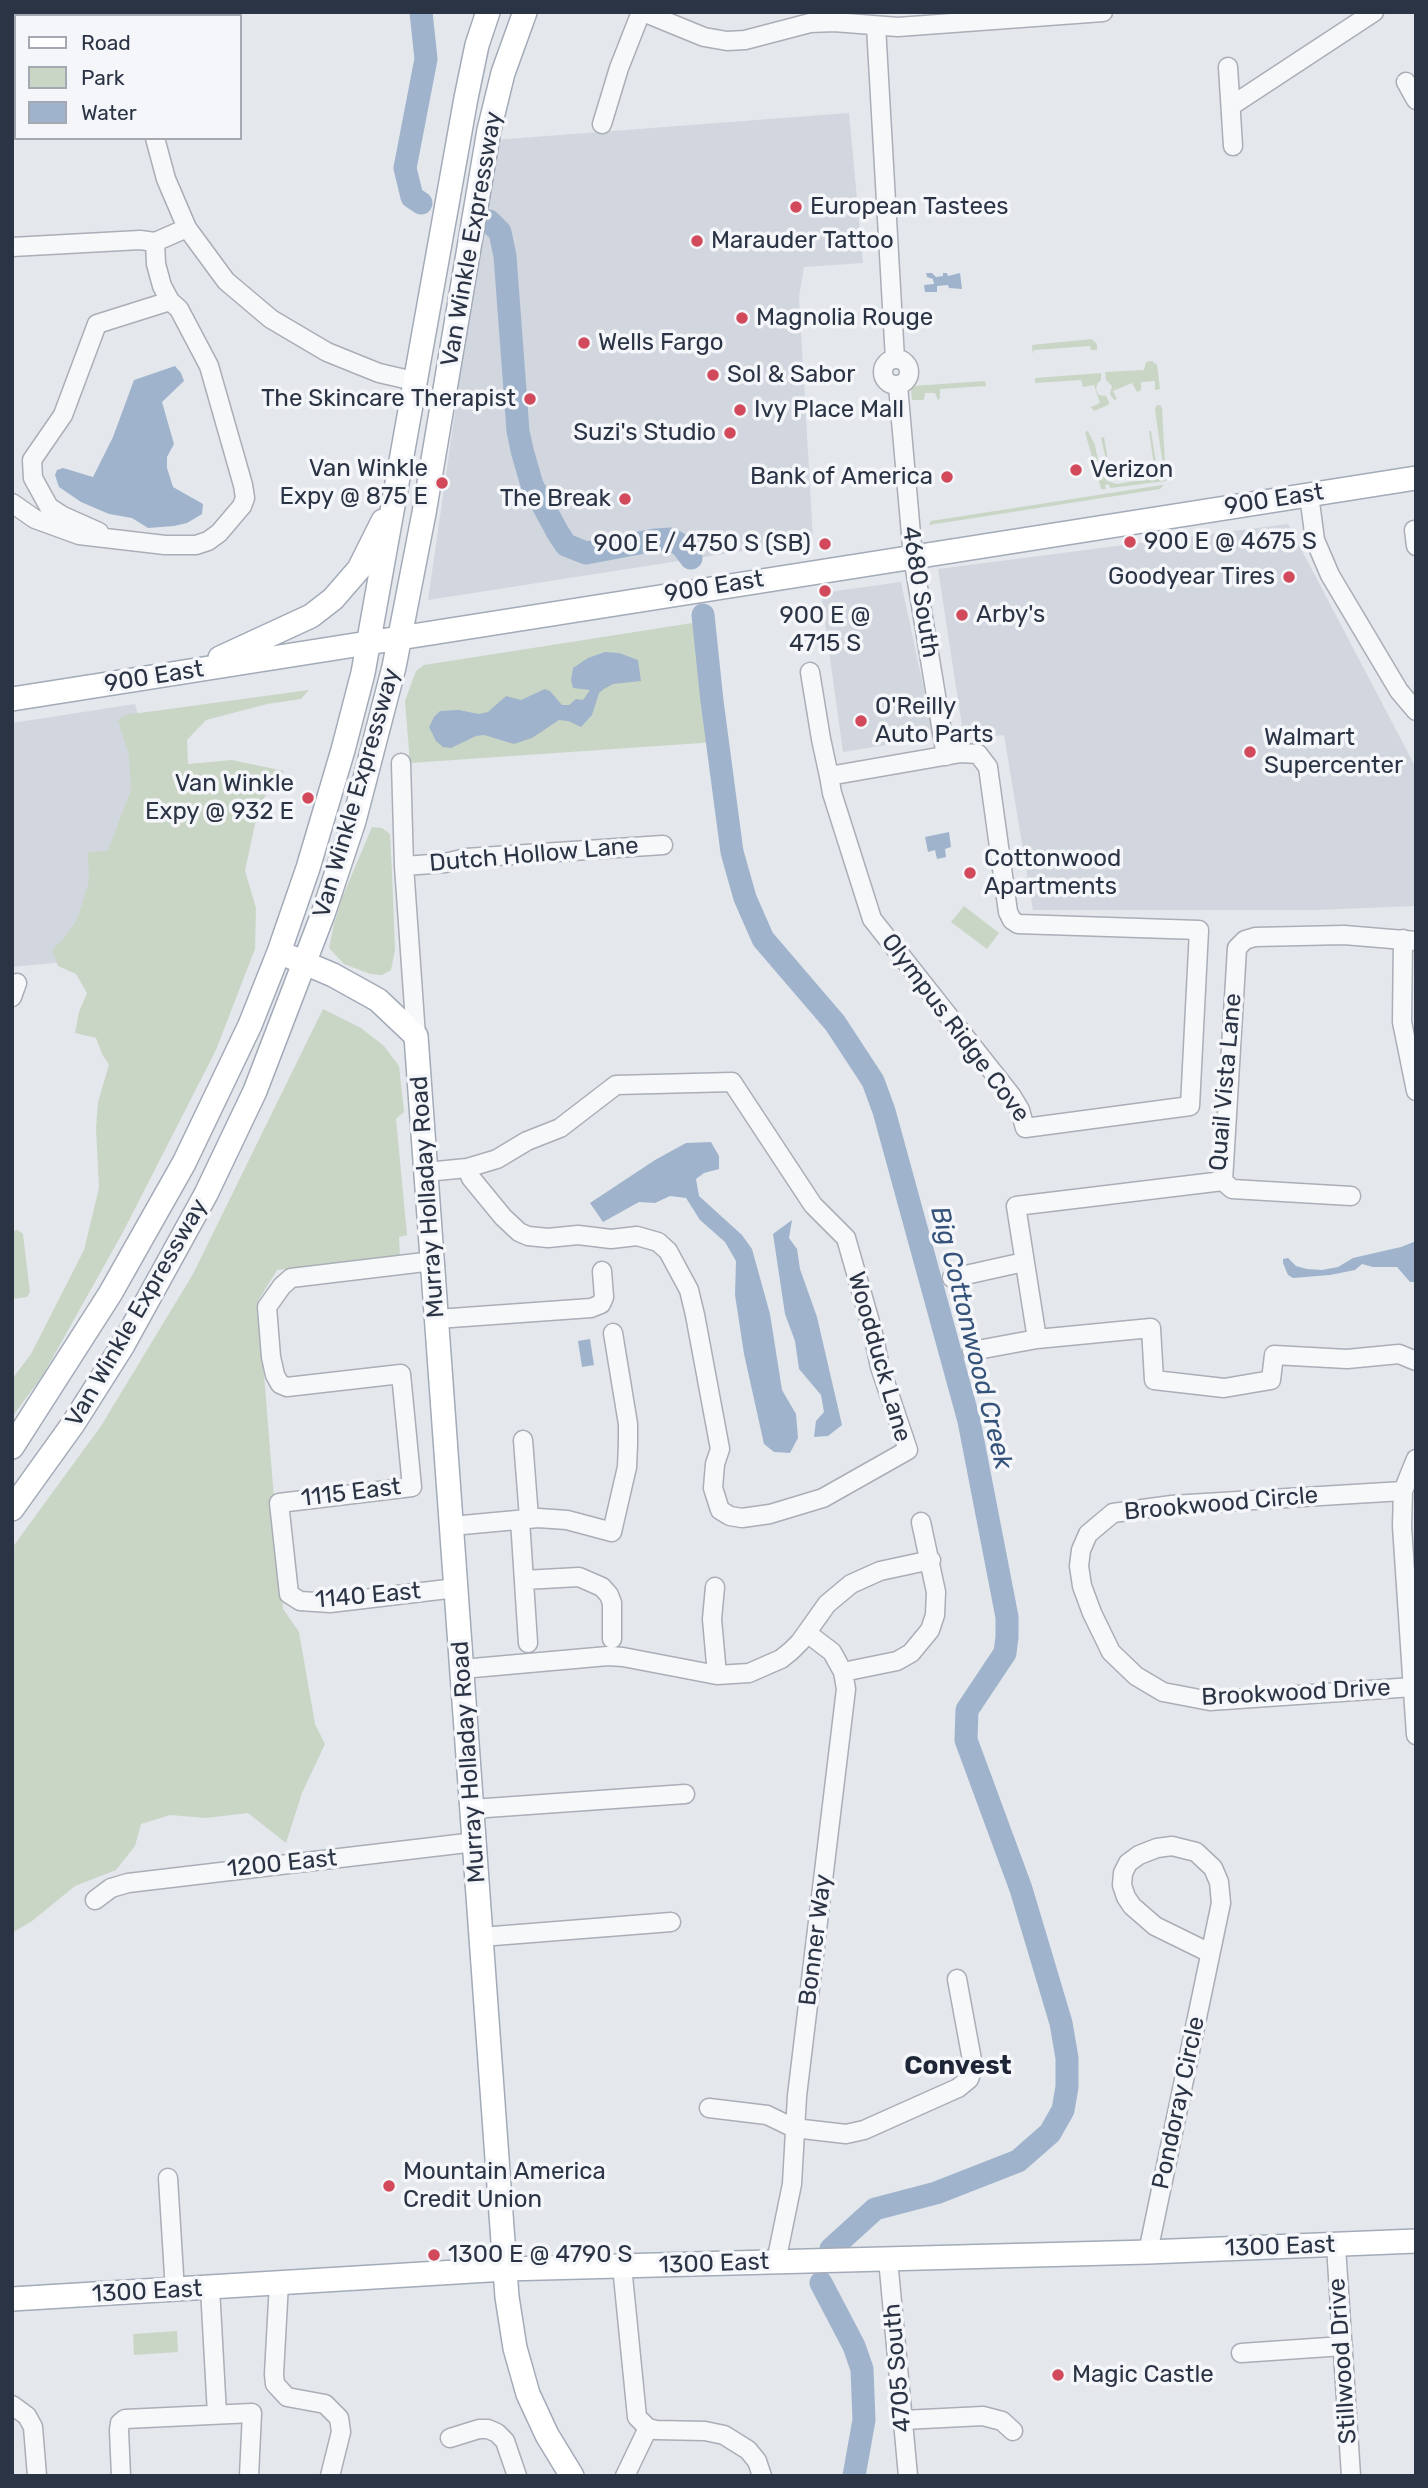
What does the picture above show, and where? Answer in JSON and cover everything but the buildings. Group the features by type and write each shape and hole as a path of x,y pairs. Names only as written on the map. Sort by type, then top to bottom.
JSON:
{"main road":[{"name":"Van Winkle Expressway","path":"12,1447 110,1294 184,1163 250,1025 279,952 322,827 369,642 466,97 477,45 488,12"},
{"name":"Van Winkle Expressway","path":"12,1510 99,1384 191,1223 255,1091 306,962 354,821 400,637 496,101 512,45 525,12"},
{"path":"424,513 421,458 426,418 421,392 414,381 429,365 437,344 444,309 464,275"},
{"name":"900 East","path":"12,699 1416,478"},
{"path":"192,671 310,616 333,599 359,569 393,501"},
{"path":"279,952 306,962 378,1000 416,1035"},
{"name":"Murray Holladay Road","path":"416,1035 505,2269 515,2348 528,2395 547,2435 572,2476"},
{"name":"1300 East","path":"12,2299 505,2269 1148,2252 1416,2241"}],"street":[{"path":"603,124 619,68 642,12 704,37 727,41 744,40 810,23 876,26 1103,12"},
{"path":"1231,106 1374,12"},
{"name":"4680 South","path":"876,26 895,359 884,367 883,376 888,383 898,386 913,557 946,756"},
{"path":"1228,67 1233,146"},
{"path":"1406,82 1416,100"},
{"path":"156,140 166,178 187,228 226,281 271,319 347,361 384,375 414,381"},
{"path":"16,247 140,240 155,242 187,228"},
{"path":"12,503 35,519 88,537 165,545 196,545 208,541 236,515 245,498 243,484 209,366 179,309 170,301 158,275 155,242"},
{"path":"107,537 50,507 33,478 32,460 63,415 97,324 170,301"},
{"path":"1309,495 1315,540 1330,575 1399,691 1416,712"},
{"path":"1416,530 1416,546"},
{"name":"Olympus Ridge Cove","path":"810,672 829,776 872,919 1011,1094 1020,1110 1025,1128 1190,1105 1199,930 1018,925 1008,912 988,767 978,754 969,752 946,756"},
{"path":"829,776 946,756"},
{"name":"Murray Holladay Road","path":"401,762 404,866 416,1035"},
{"name":"Dutch Hollow Lane","path":"404,866 445,863 466,858 663,845"},
{"name":"Quail Vista Lane","path":"1037,1339 1016,1206 1223,1181 1237,948 1245,940 1255,937 1344,935 1410,940"},
{"path":"1410,940 1402,1022 1416,1091"},
{"name":"Woodduck Lane","path":"732,1082 813,1205 846,1238 880,1367 908,1450 823,1498 770,1514 741,1518 720,1510 713,1488 715,1464 720,1449 695,1315 689,1290 668,1251 658,1242 637,1236 611,1239 578,1235 548,1238 528,1236 519,1232 503,1217 471,1178 467,1168 497,1159 527,1141 560,1128 616,1085 732,1082"},
{"path":"426,1172 467,1168"},
{"path":"1223,1181 1232,1189 1351,1196"},
{"name":"1115 East","path":"279,1503 412,1487 401,1374 287,1387 280,1384 271,1357 267,1307 291,1278 433,1261"},
{"path":"952,1278 1024,1262"},
{"path":"437,1320 591,1308 601,1304 604,1297 602,1271"},
{"path":"972,1351 1037,1339 1151,1328 1154,1380 1224,1388 1271,1380 1274,1355 1347,1359 1399,1354 1416,1361"},
{"path":"452,1525 524,1519 567,1520 612,1532 627,1466 628,1444 628,1424 613,1333"},
{"path":"523,1440 524,1580 528,1643"},
{"path":"1416,1460 1403,1491 1402,1526 1416,1735"},
{"name":"Brookwood Circle","path":"1092,1613 1082,1586 1079,1566 1081,1550 1088,1534 1113,1513 1172,1505 1403,1491"},
{"name":"1140 East","path":"279,1503 289,1594 300,1601 330,1603 456,1588"},
{"path":"807,1633 832,1652 843,1672 897,1661 922,1643 930,1630 937,1604 931,1560 921,1522"},
{"path":"462,1668 608,1656 734,1676 761,1669 791,1651 827,1604 851,1584 880,1571 931,1560"},
{"path":"524,1580 579,1577 602,1587 612,1603 612,1639"},
{"path":"715,1587 712,1619 717,1675"},
{"name":"Brookwood Drive","path":"1092,1613 1111,1652 1125,1667 1150,1685 1176,1696 1210,1701 1413,1687"},
{"name":"Bonner Way","path":"776,2262 792,2184 794,2128 844,1715 846,1689 843,1672"},
{"path":"472,1810 685,1794"},
{"name":"1200 East","path":"95,1900 111,1888 128,1883 475,1842"},
{"name":"Pondoray Circle","path":"1148,2252 1221,1903 1219,1882 1213,1868 1196,1852 1172,1846 1157,1848 1128,1863 1123,1873 1122,1885 1132,1906 1155,1926 1210,1953"},
{"path":"481,1937 671,1922"},
{"path":"709,2108 767,2115 794,2128 846,2134 855,2133 958,2088 972,2071 972,2060 957,1979"},
{"path":"168,2178 175,2291"},
{"name":"Stillwood Drive","path":"1336,2246 1351,2476"},
{"name":"4705 South","path":"888,2259 908,2476"},
{"path":"622,2266 636,2410 641,2422 648,2427 666,2431 705,2431 724,2435 748,2450 757,2461 762,2476"},
{"path":"279,2283 275,2384 288,2397 325,2404 339,2418 341,2432 330,2476"},
{"path":"210,2288 217,2414"},
{"path":"1241,2353 1343,2346"},
{"path":"12,2405 27,2416 33,2427 37,2476"},
{"path":"121,2476 119,2430 120,2423 125,2419 252,2413 249,2476"},
{"path":"903,2420 983,2416 1002,2421 1013,2431"},
{"path":"625,2476 648,2427"},
{"path":"450,2438 479,2429 498,2433 505,2441 517,2476"}],"shaded area":[{"path":"849,113 863,263 804,267 799,297 813,540 428,600 494,140"},
{"path":"1288,524 1416,768 1416,906 1314,910 1033,910 1004,735 964,739 938,569"},
{"path":"901,582 934,737 843,752 821,593"},
{"path":"135,704 145,740 105,958 12,967 12,723"}],"green space":[{"path":"1092,339 1097,344 1097,350 1091,350 1090,346 1034,350 1033,354 1032,345"},
{"path":"1152,361 1157,365 1160,389 1155,390 1155,381 1141,382 1141,390 1137,392 1132,383 1113,391 1117,399 1114,400 1110,394 1112,386 1106,380 1105,372 1144,370 1146,362"},
{"path":"1101,373 1096,390 1099,395 1106,396 1109,402 1094,411 1091,407 1100,403 1094,385 1083,387 1081,380 1035,383 1035,378"},
{"path":"985,381 986,386 940,389 938,400 935,393 925,393 924,400 912,400 913,386"},
{"path":"1160,405 1166,481 1110,488 1109,484 1105,485 1106,489 1101,489 1085,432 1088,431 1095,445 1100,471 1107,481 1117,484 1151,478 1159,473 1163,465 1155,410 1156,406"},
{"path":"1149,431 1156,463 1153,468 1117,476 1109,473 1101,438 1104,437 1110,472 1154,465"},
{"path":"1164,485 1160,489 929,525 931,521"},
{"path":"705,621 716,742 410,763 405,701 416,671 424,665"},
{"path":"309,690 301,699 267,704 206,720 187,740 188,764 232,760 284,771 259,805 245,871 256,908 255,949 216,1050 123,1232 43,1375 12,1417 12,1379 31,1354 84,1250 99,1188 96,1128 98,1102 109,1065 96,1038 75,1033 79,1012 87,993 76,974 58,966 52,950 77,920 89,881 88,852 108,851 131,790 129,755 118,720 125,715"},
{"path":"372,827 382,828 390,834 395,950 391,970 382,975 370,974 344,964 329,948 342,898"},
{"path":"964,906 999,933 987,949 951,922"},
{"path":"323,1009 361,1028 384,1046 399,1066 404,1112 396,1119 407,1235 399,1237 400,1257 277,1270 258,1301 283,1609 299,1632 315,1724 325,1744 302,1793 286,1843 248,1813 206,1818 170,1815 141,1824 135,1846 116,1870 75,1886 32,1921 12,1933 12,1548 101,1426 193,1274"},
{"path":"18,1230 23,1234 30,1292 27,1297 12,1299 12,1231"},
{"path":"177,2331 178,2352 134,2355 133,2334"}],"water":[{"path":"926,273 932,273 936,277 943,276 943,273 948,276 960,273 962,289 949,288 948,285 937,286 937,292 925,292 924,285 934,284 933,279 927,277"},
{"path":"175,366 184,381 162,402 174,444 167,457 167,468 173,487 203,504 202,514 187,523 148,528 132,518 109,514 81,502 59,487 55,475 57,470 63,468 93,477 113,437 134,380"},
{"path":"605,652 619,653 638,660 641,681 613,684 604,689 599,693 592,715 581,727 559,720 532,738 514,744 484,735 451,748 443,747 436,741 429,727 440,711 459,710 479,714 488,712 506,696 521,700 545,689 562,705 569,705 576,699 583,700 590,690 573,688 573,668 588,658"},
{"path":"949,832 951,847 945,849 946,857 937,859 935,850 928,852 925,837"},
{"path":"711,1142 719,1156 719,1169 704,1173 696,1179 699,1196 742,1235 752,1249 770,1314 782,1390 796,1414 798,1438 790,1453 774,1452 764,1444 744,1354 735,1295 736,1261 725,1242 700,1220 686,1198 670,1196 655,1203 639,1202 603,1222 590,1203 686,1143"},
{"path":"792,1220 789,1238 797,1249 800,1269 817,1317 842,1425 828,1436 814,1437 816,1421 824,1412 821,1395 799,1369 795,1341 785,1314 773,1234"},
{"path":"1416,1241 1416,1282 1410,1282 1397,1267 1362,1264 1355,1270 1293,1278 1288,1275 1283,1263 1283,1259 1288,1258 1296,1266 1322,1270 1338,1267 1353,1258"},
{"path":"590,1339 594,1365 582,1367 578,1341"}],"waterway":[{"name":"Big Cottonwood Creek","path":"421,12 426,59 405,168 412,197 421,203"},
{"name":"Big Cottonwood Creek","path":"489,221 500,232 505,256 518,431 522,450 532,485 558,533 566,545 586,553 671,539 682,546 691,558"},
{"name":"Big Cottonwood Creek","path":"703,615 732,852 745,898 763,939 835,1023 873,1081 884,1111 969,1421 1007,1617 1007,1637 1005,1653 967,1710 966,1740 1021,1889 1061,2023 1067,2058 1067,2087 1063,2110 1050,2133 1018,2161 936,2193 875,2209 831,2249"},
{"name":"Big Cottonwood Creek","path":"821,2283 854,2346 862,2369 864,2420 854,2476"}],"place":[{"name":"European Tastees","path":"796,207"},
{"name":"Marauder Tattoo","path":"697,241"},
{"name":"Magnolia Rouge","path":"742,318"},
{"name":"Wells Fargo","path":"584,343"},
{"name":"Sol & Sabor","path":"713,375"},
{"name":"The Skincare Therapist","path":"530,399"},
{"name":"Ivy Place Mall","path":"740,410"},
{"name":"Suzi's Studio","path":"730,433"},
{"name":"Verizon","path":"1076,470"},
{"name":"Bank of America","path":"947,477"},
{"name":"Van Winkle Expy @ 875 E","path":"442,483"},
{"name":"The Break","path":"625,499"},
{"name":"900 E @ 4675 S","path":"1130,542"},
{"name":"900 E / 4750 S (SB)","path":"825,544"},
{"name":"Goodyear Tires","path":"1289,577"},
{"name":"900 E @ 4715 S","path":"825,591"},
{"name":"Arby's","path":"962,615"},
{"name":"O'Reilly Auto Parts","path":"861,721"},
{"name":"Walmart Supercenter","path":"1250,752"},
{"name":"Van Winkle Expy @ 932 E","path":"308,798"},
{"name":"Cottonwood Apartments","path":"970,873"},
{"name":"Mountain America Credit Union","path":"389,2186"},
{"name":"1300 E @ 4790 S","path":"434,2255"},
{"name":"Magic Castle","path":"1058,2375"}],"district":[{"name":"Convest","path":"958,2066"}]}
